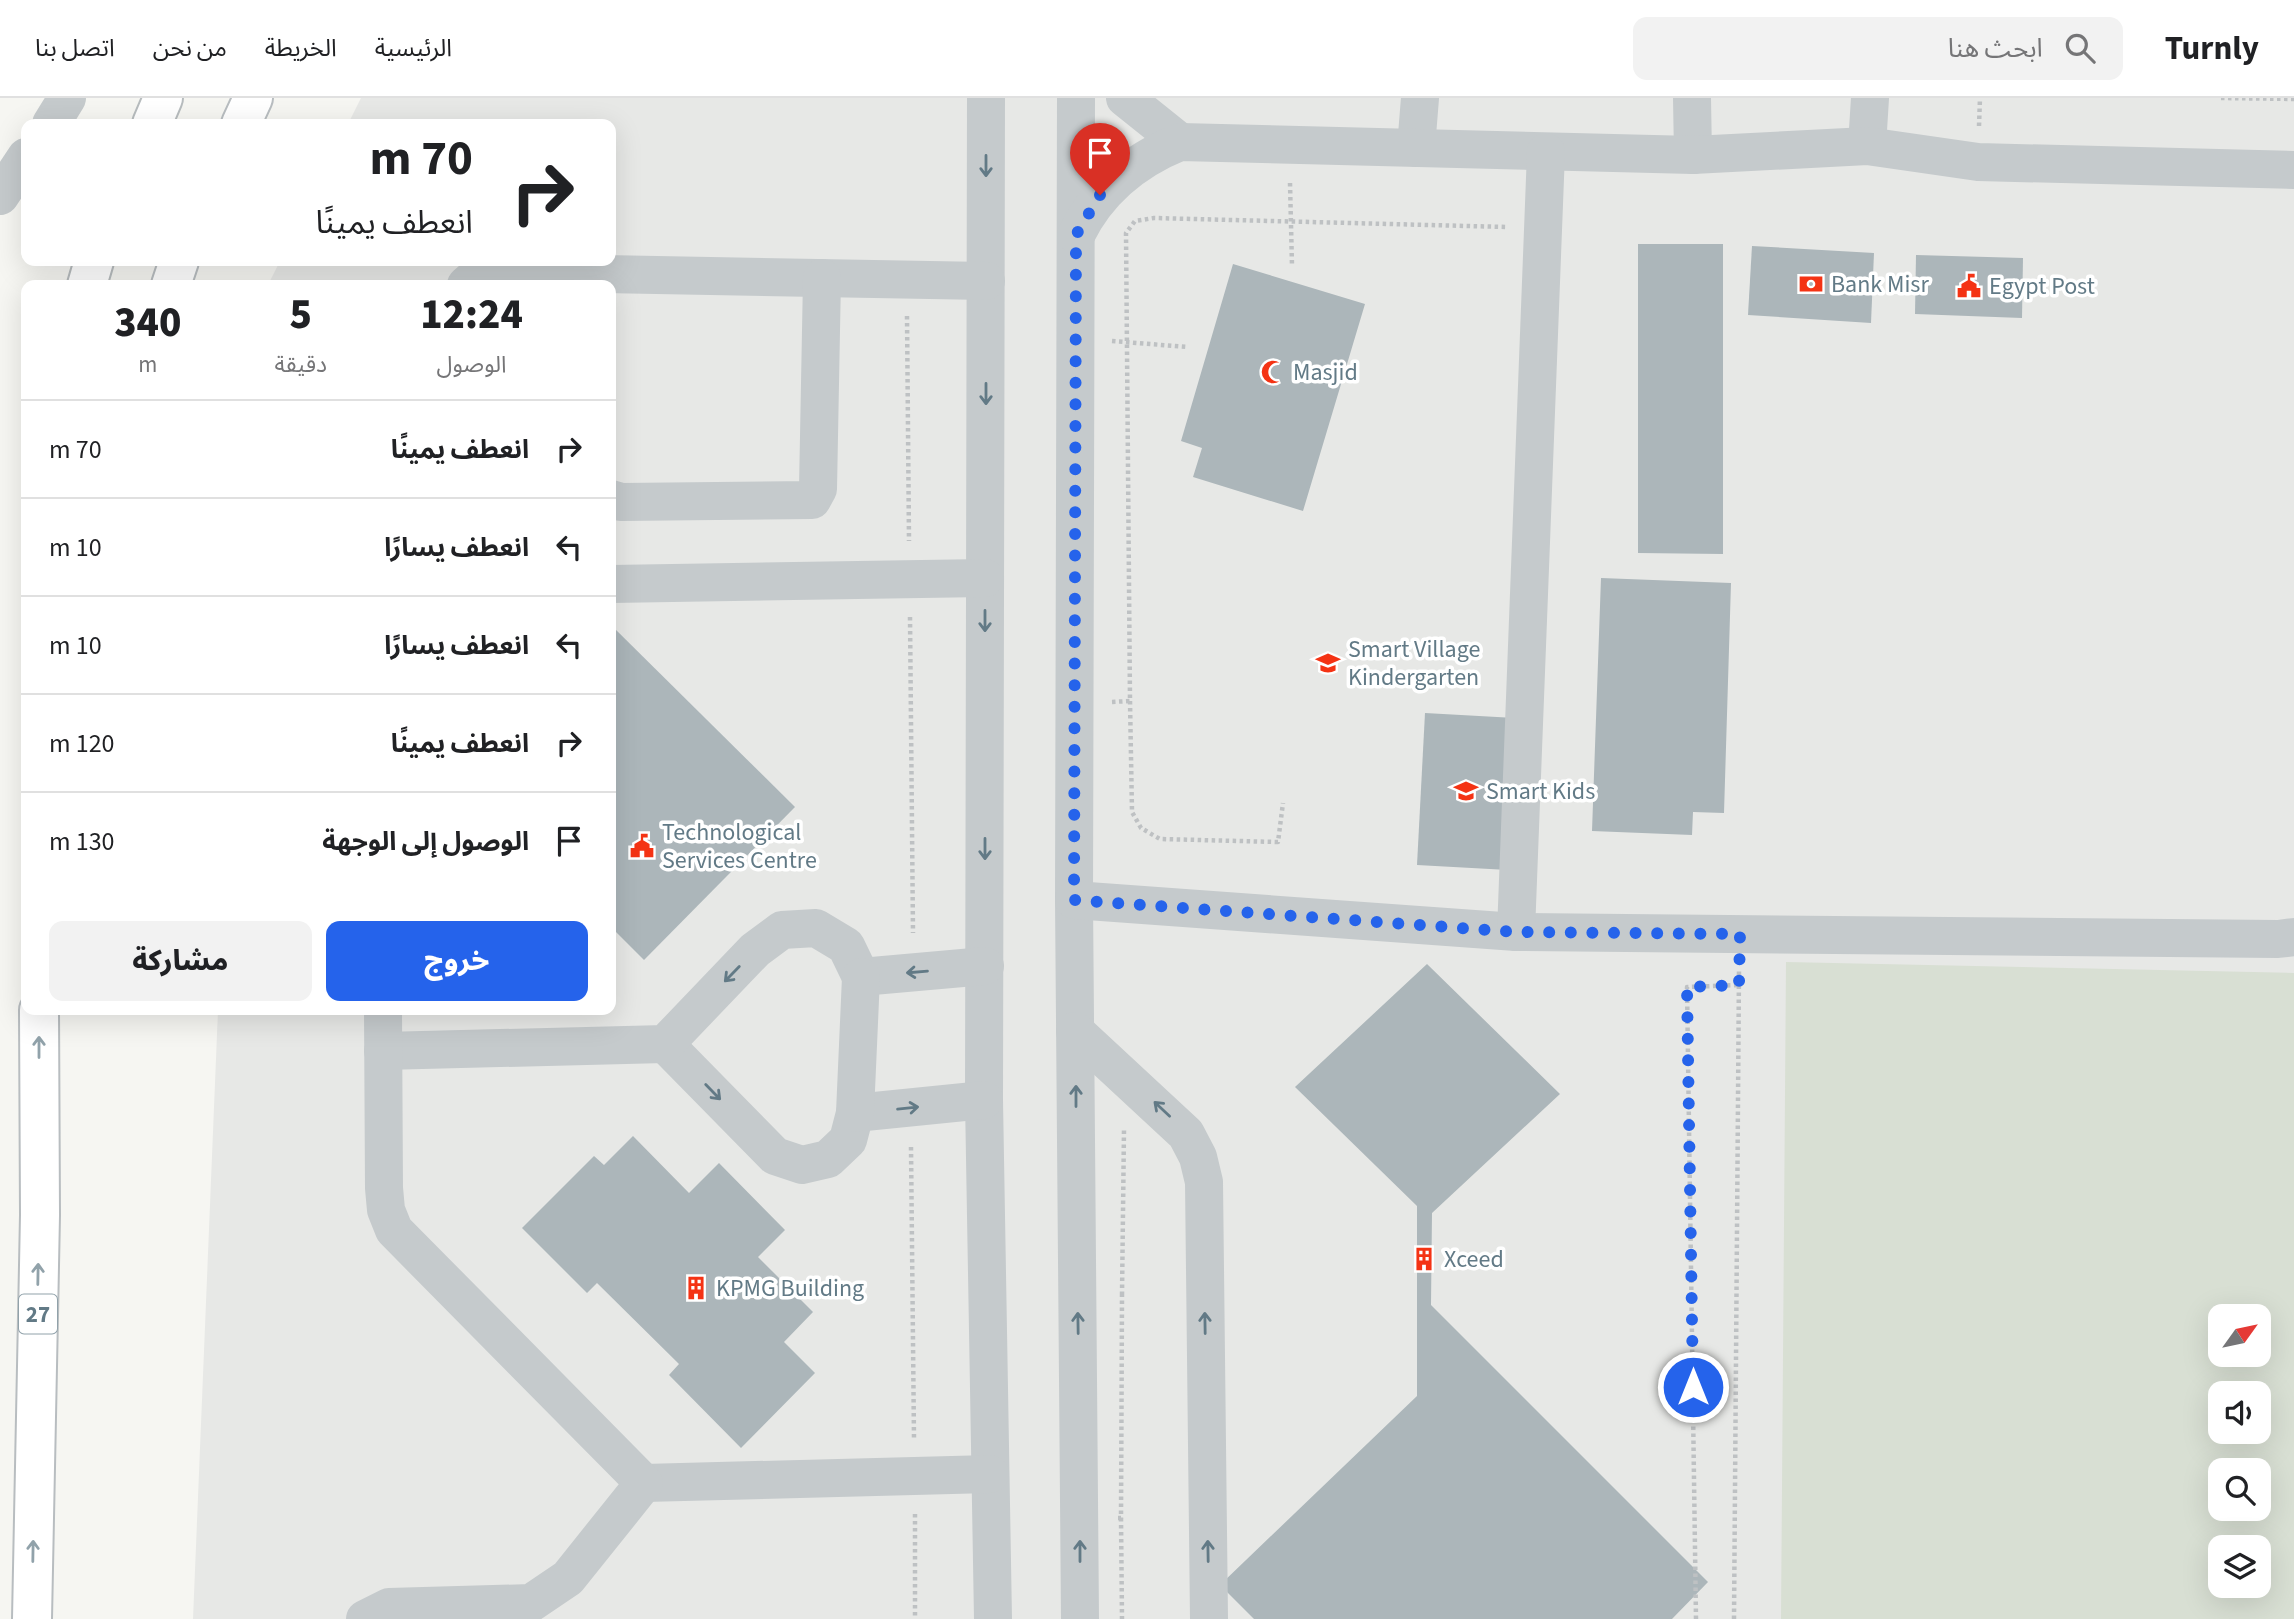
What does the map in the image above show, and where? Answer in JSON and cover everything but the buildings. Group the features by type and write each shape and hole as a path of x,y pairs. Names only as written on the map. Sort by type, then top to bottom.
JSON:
{"main road":[{"path":"154,119 163,98"},
{"path":"243,119 253,98"},
{"name":"27","path":"32,1619 40,1215 39,1015"}],"street":[{"path":"54,119 67,98"},
{"path":"986,98 985,1100 993,1619"},
{"path":"1076,98 1074,900 1080,1619"},
{"path":"1125,98 1180,142"},
{"path":"1416,148 1420,98"},
{"path":"1692,98 1693,155"},
{"path":"1867,146 1870,98"},
{"path":"1076,235 1100,195 1117,179 1157,153 1180,142 1693,155 1867,146 1978,162 2294,170"},
{"path":"1516,932 1546,152"},
{"path":"0,196 21,164"},
{"path":"472,280 496,272 599,279 822,278 986,281"},
{"path":"616,500 812,500 818,489 822,278"},
{"path":"616,584 985,578"},
{"path":"1074,900 1516,932 2278,939 2294,937"},
{"path":"383,1051 665,1044 755,950 782,930 817,928 846,946 860,977 855,1113 848,1140 828,1159 802,1165 775,1156 665,1044"},
{"path":"860,977 985,966"},
{"path":"383,1015 383,1188 386,1210 394,1230 644,1483 990,1474"},
{"path":"1075,1031 1186,1134 1198,1157 1204,1182 1209,1619"},
{"path":"855,1113 985,1100"},
{"path":"365,1619 389,1607 531,1603 569,1578 644,1483"}],"path":[{"path":"2221,98 2294,99"},
{"path":"1290,146 1292,266"},
{"path":"1283,803 1278,842 1160,839 1141,828 1132,812 1126,233 1135,221 1154,218 1291,219 1543,229"},
{"path":"906,280 914,972"},
{"path":"1076,338 1187,346"},
{"path":"1075,705 1130,701"},
{"path":"1734,1619 1740,934"},
{"path":"1696,1619 1687,987 1739,985"},
{"path":"1077,1295 1122,1295 1125,1075"},
{"path":"910,1107 915,1619"},
{"path":"1121,1518 1122,1619"}],"shaded area":[{"path":"361,98 2294,98 2294,1619 193,1619 218,1015 616,1015 616,280 270,280 278,266 616,266 616,119 350,119"},
{"path":"1786,962 2294,973 2294,1619 1781,1619"}],"place":[{"name":"Bank Misr","path":"1811,284"},
{"name":"Egypt Post","path":"1969,286"},
{"name":"Masjid","path":"1273,372"},
{"name":"Smart Village Kindergarten","path":"1328,663"},
{"name":"Smart Kids","path":"1466,791"},
{"name":"Technological Services Centre","path":"642,846"},
{"name":"Xceed","path":"1424,1259"},
{"name":"KPMG Building","path":"696,1288"}],"route":[{"path":"1100,195 1086,214 1076,235 1074,900 1516,932 1740,934 1739,985 1687,987 1693,1387"}]}
